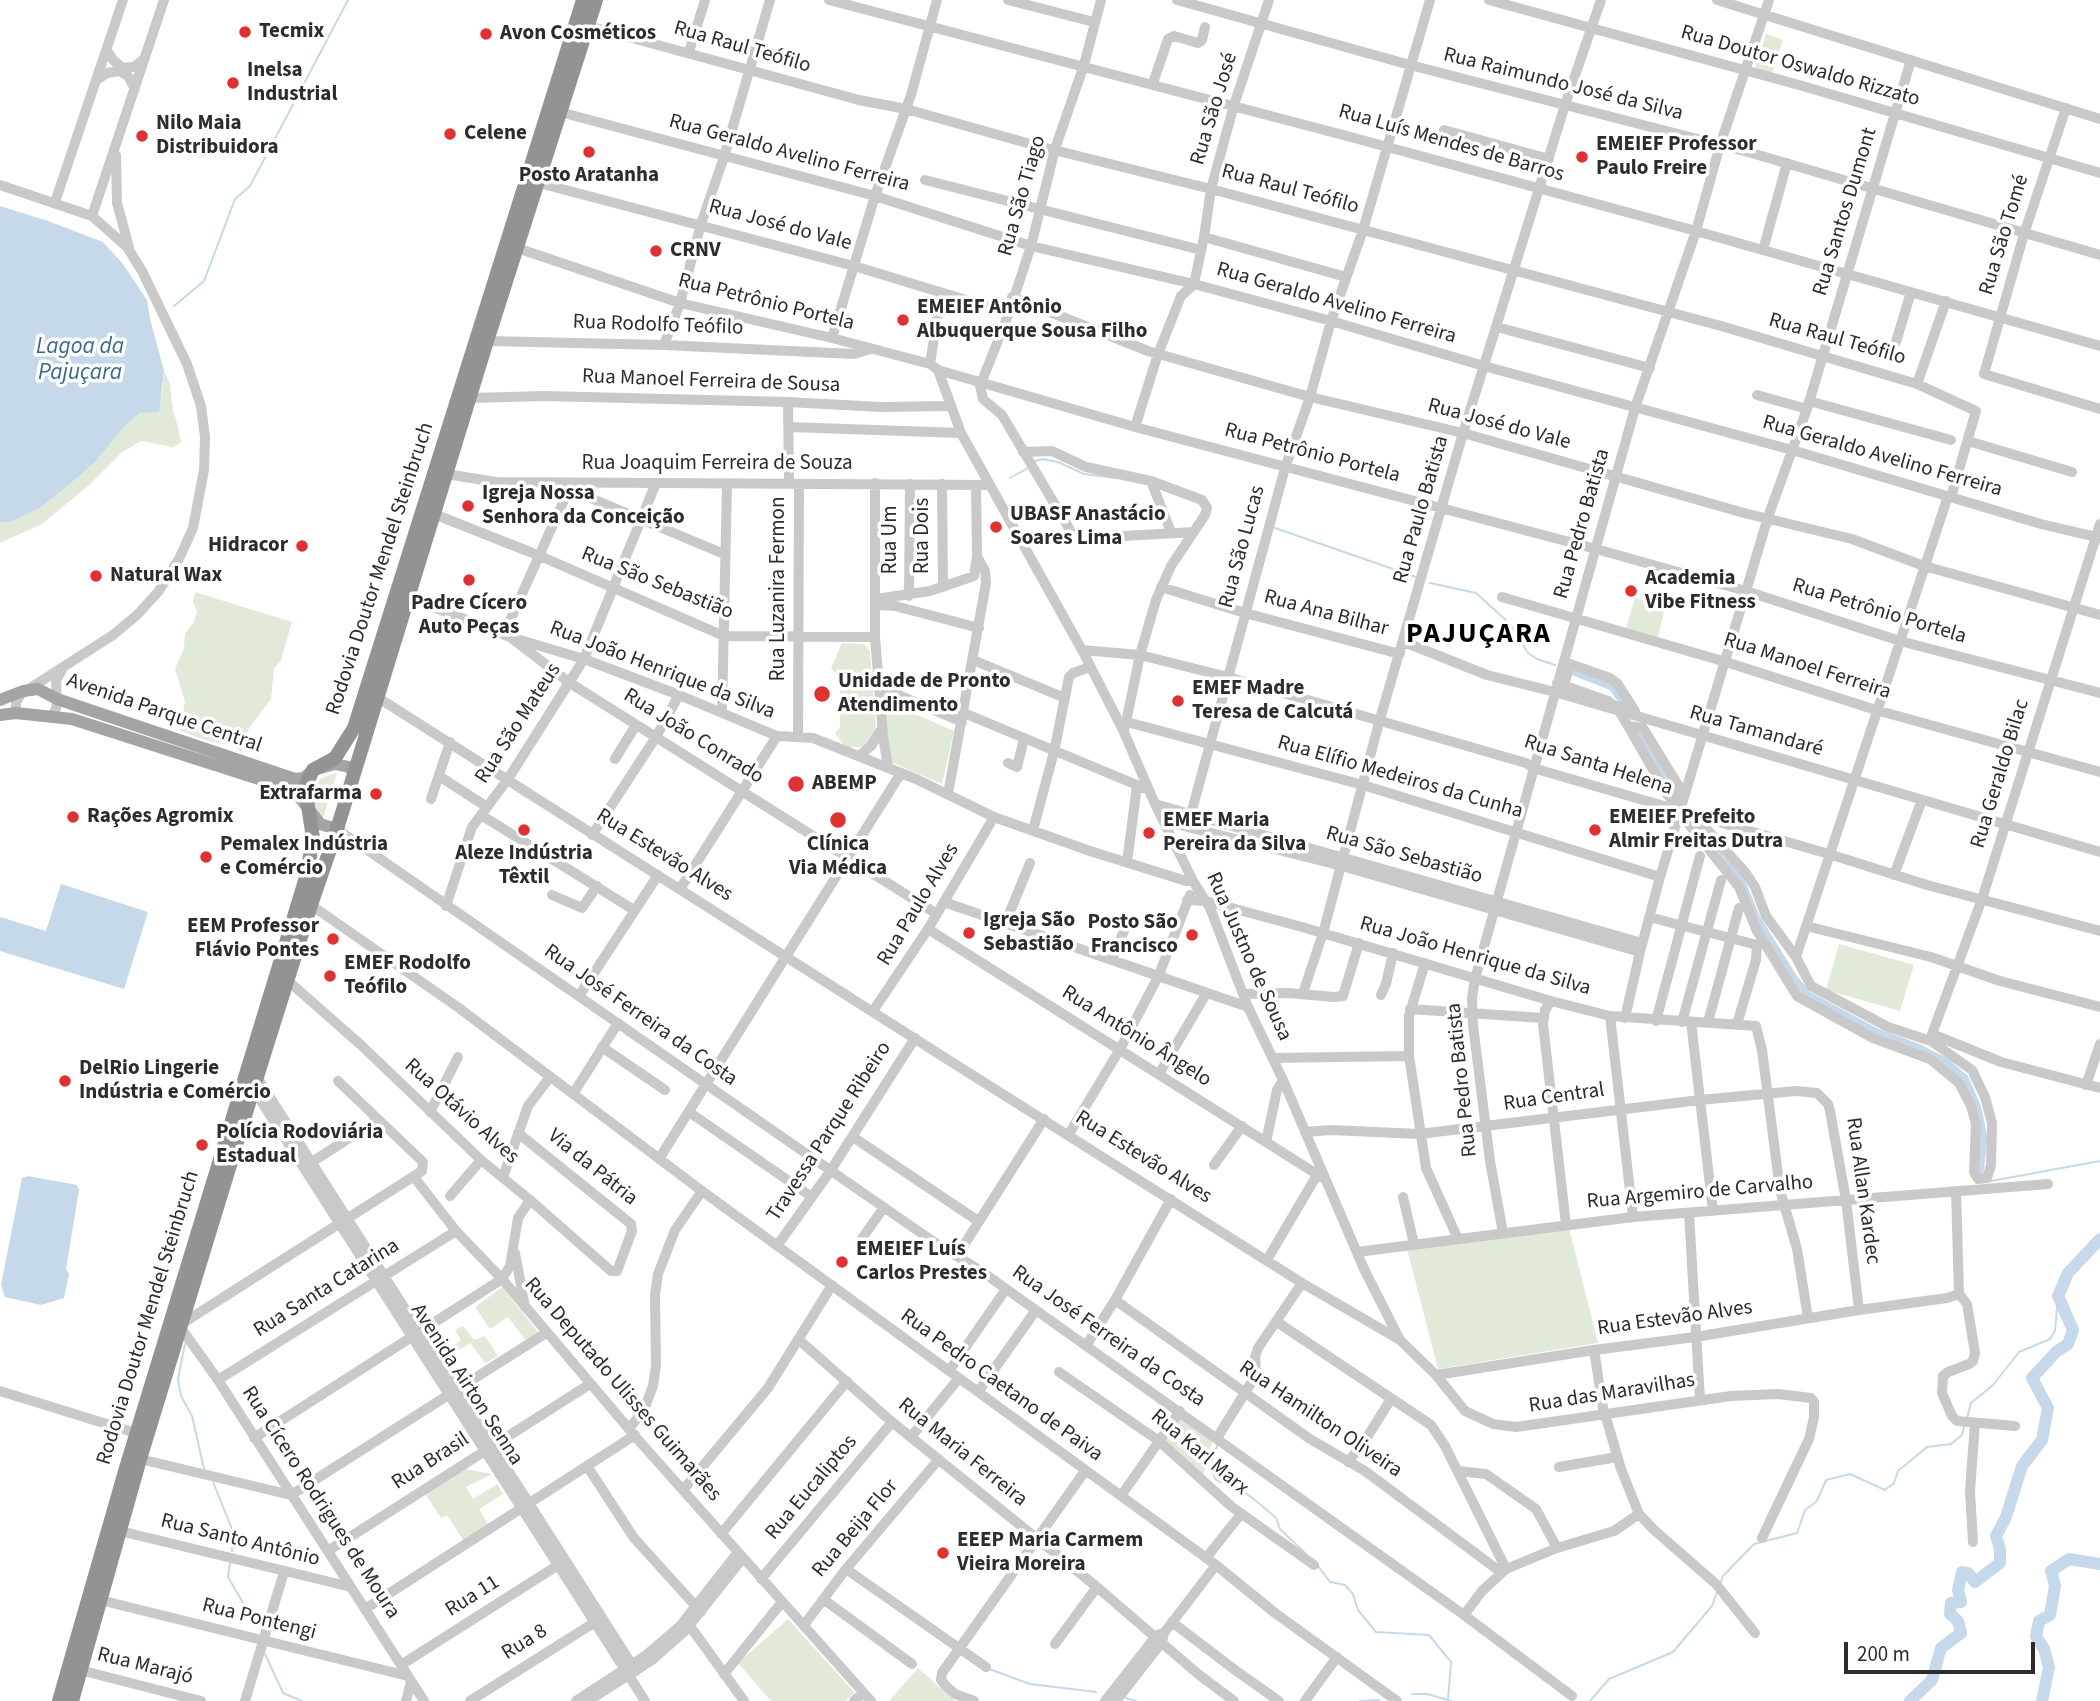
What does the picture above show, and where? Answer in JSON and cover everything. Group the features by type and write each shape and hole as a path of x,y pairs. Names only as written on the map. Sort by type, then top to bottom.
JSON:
{"highway":[{"name":"Rodovia Doutor Mendel Steinbruch","path":"59,1701 136,1433 307,874 313,838 305,787 313,770 334,758 354,728 583,0"},
{"name":"Rodovia Doutor Mendel Steinbruch","path":"72,1701 140,1459 255,1083 337,830 487,341 596,0"}],"main road":[{"name":"Avenida Parque Central","path":"23,691 43,691 57,699 295,779 304,778 313,770 335,764 349,767 354,773"},
{"path":"0,700 23,691"},
{"name":"Avenida Parque Central","path":"0,715 16,713 53,716 93,724 290,789 298,795 320,824 337,830"}],"street":[{"path":"55,202 123,0"},
{"path":"92,216 164,0"},
{"path":"689,52 705,0"},
{"path":"664,345 680,303 701,224 724,157 770,0"},
{"name":"Rua Luís Mendes de Barros","path":"829,0 1386,146 2100,346"},
{"path":"832,338 875,196 906,109 937,0"},
{"path":"1008,0 1094,22"},
{"name":"Rua São Tiago","path":"980,382 1009,313 1031,246 1055,149 1084,65 1101,0"},
{"name":"Rua Raimundo José da Silva","path":"1177,0 1410,65 1787,163 2100,255"},
{"name":"Rua São José","path":"1135,427 1158,354 1181,296 1194,284 1211,189 1234,105 1269,0"},
{"name":"Rua São Lucas","path":"1193,826 1191,814 1285,468 1363,230 1430,0"},
{"name":"Rua Doutor Oswaldo Rizzato","path":"1489,0 2100,173"},
{"name":"Rua Paulo Batista","path":"1303,993 1323,933 1380,719 1463,433 1565,105 1601,0"},
{"path":"1717,0 2100,119"},
{"name":"Rua Pedro Batista","path":"1503,1233 1486,1127 1472,1011 1475,979 1635,408 1696,231 1720,145 1769,0"},
{"name":"Rua Raul Teófilo","path":"588,26 859,100 906,109 1034,145 1211,189 1823,355 1917,384 1976,411 1968,441"},
{"path":"1153,83 1168,39 1174,36 1198,43 1202,40 1205,27"},
{"path":"107,51 123,68 134,67 145,58"},
{"name":"Rua Santos Dumont","path":"1625,1018 1660,877 1682,818 1768,517 1808,405 1911,60"},
{"path":"97,80 107,73 119,71 128,76 135,89"},
{"name":"Rua São Tomé","path":"2066,108 2024,234 1984,374 2100,409"},
{"name":"Rua Geraldo Avelino Ferreira","path":"561,112 875,196 1031,246 1194,284 1331,321 1484,366 1792,450 2041,524 2098,537"},
{"path":"1444,130 1549,159"},
{"path":"16,713 17,699 23,691 113,635 152,600 186,546 201,491 205,437 197,393 177,341 122,228 117,203 117,144"},
{"path":"1763,250 1787,163"},
{"path":"925,180 1040,207 1103,226 1201,250"},
{"name":"Rua José do Vale","path":"539,183 854,266 1009,313"},
{"path":"0,185 92,216 119,239 134,257"},
{"path":"1204,237 1346,277"},
{"name":"Rua Petrônio Portela","path":"517,248 680,303 832,338 1135,427 1596,549 1746,591 1900,641 2100,693"},
{"path":"1896,342 1910,292"},
{"name":"Rua Justno de Sousa","path":"942,294 934,367 961,433 1125,726 1155,804 1194,883 1206,901 1248,1007 1305,1132 1320,1177 1400,1340"},
{"name":"Rua José do Vale","path":"1013,298 1090,330 1158,354 1310,397 1463,433 1744,513 1852,539 1924,566 2100,615"},
{"path":"1917,384 1945,302"},
{"path":"1497,327 1650,368"},
{"name":"Rua Rodolfo Teófilo","path":"487,341 664,345 854,354 869,349"},
{"path":"980,382 983,399 1002,415 1074,537"},
{"path":"1757,395 1951,440"},
{"name":"Rua Manoel Ferreira de Sousa","path":"471,398 544,396 880,407 950,406"},
{"name":"Rua Luzanira Fermon","path":"789,402 794,484 798,737"},
{"path":"789,427 961,433"},
{"path":"1796,957 1924,566 1968,441 2073,472"},
{"path":"1023,452 1052,451 1086,467 1151,481 1189,495 1205,505 1207,511 1171,566 1161,587 1140,655 1125,726"},
{"name":"Rua Joaquim Ferreira de Souza","path":"446,474 496,482 568,486 656,483 989,485"},
{"path":"1151,481 1171,531"},
{"name":"Rua São Mateus","path":"446,906 470,832 508,779 584,659 656,483"},
{"path":"875,483 875,637 888,767"},
{"path":"722,713 727,484"},
{"name":"Rua Um","path":"909,596 910,484"},
{"name":"Rua Dois","path":"942,484 943,587"},
{"path":"876,602 943,587 974,576 977,556 976,485"},
{"path":"507,635 568,486 724,554"},
{"name":"Rua São Sebastião","path":"434,514 540,556 724,636 875,637"},
{"name":"Rua Geraldo Bilac","path":"2086,1084 2001,1062 1932,1034 1982,899 2100,524"},
{"path":"1021,542 1171,531 1193,532"},
{"path":"948,794 986,583 985,571 977,556"},
{"name":"Rua Ana Bilhar","path":"1161,587 1245,613 1400,654"},
{"name":"Rua João Henrique da Silva","path":"408,597 507,635 584,659 777,736 813,738 888,767 994,817 1194,883"},
{"name":"Rua Manoel Ferreira","path":"1502,597 1726,662 1876,710 2100,772"},
{"path":"876,602 979,628"},
{"name":"Rua João Conrado","path":"507,635 570,683 937,914"},
{"name":"Rua Tamandaré","path":"1404,642 1488,675 1559,687 1703,737 2100,852"},
{"name":"Rua Santa Helena","path":"1082,650 1140,655 1228,677 1526,763 1533,768 1682,818 1829,854 1894,875 2100,931"},
{"path":"973,660 1065,698"},
{"path":"1559,687 1570,664 1610,678 1617,682 1635,711 1619,709"},
{"path":"53,716 57,699 56,681 66,665"},
{"path":"1033,830 1071,674 1090,667"},
{"path":"880,687 1024,739 1149,790"},
{"path":"593,835 656,737 679,695"},
{"name":"Rua Estevão Alves","path":"377,697 1303,1283 1400,1340 1436,1376 1959,1294"},
{"path":"1619,709 1628,726 1667,794 1673,801 1678,801 1680,788 1643,728 1628,726"},
{"path":"615,759 636,725"},
{"path":"859,757 871,746 882,726"},
{"name":"Rua Elífio Medeiros da Cunha","path":"1125,726 1363,785 1660,877"},
{"path":"680,889 777,736"},
{"path":"1008,763 1017,767 1024,739"},
{"path":"431,799 450,742"},
{"path":"659,1159 901,773"},
{"path":"439,776 484,811 634,910"},
{"path":"1128,862 1137,786"},
{"path":"1894,875 1922,800"},
{"name":"Rua São Sebastião","path":"1155,804 1191,814 1248,837"},
{"name":"Rua Paulo Alves","path":"873,1011 928,929 994,817"},
{"path":"1682,818 1705,827 1745,872 1757,892 1766,916 1796,957 1809,983 1888,1027 1931,1041 1972,1070 1985,1097 1992,1123 1991,1165 1987,1178 1980,1180 1974,1174 1976,1124 1972,1106 1959,1083 1930,1059 1873,1038 1797,996 1757,931 1739,887 1682,818"},
{"name":"Rua São Sebastião","path":"1164,821 1290,848 1641,947"},
{"name":"Rua José Ferreira da Costa","path":"337,830 1036,1310 1464,1615 1572,1696"},
{"path":"1656,1021 1700,856"},
{"path":"1005,924 1030,863"},
{"path":"579,996 658,875"},
{"path":"1713,1211 1700,1100 1686,1022 1721,880"},
{"path":"1069,1134 1120,1049 1158,976 1194,883"},
{"path":"552,895 582,908 597,886"},
{"name":"Rua João Henrique da Silva","path":"1187,900 1206,901 1323,933 1610,1016 1756,1026 1762,1051 1766,1094"},
{"path":"944,902 1248,1007"},
{"name":"Rua Pedro Caetano de Paiva","path":"311,905 448,1001 702,1191 1216,1565 1275,1613 1397,1701"},
{"path":"1708,1022 1739,908"},
{"path":"1649,917 1755,944 1758,954 1737,1024"},
{"path":"1807,926 1956,964 2000,981 2100,1007"},
{"path":"1112,960 1125,928"},
{"name":"Rua Antônio Ângelo","path":"928,929 1320,1177"},
{"path":"1243,994 1303,993 1339,998 1346,994 1359,943"},
{"path":"1381,995 1393,953"},
{"path":"1425,962 1410,1009 1407,1041 1426,1168 1458,1239"},
{"name":"Rua Otávio Alves","path":"287,980 481,1160 611,1271"},
{"path":"1159,1074 1206,994"},
{"path":"1551,1001 1543,1018 1566,1225"},
{"path":"1410,1009 1472,1011 1543,1018"},
{"path":"1610,1016 1633,1217"},
{"path":"573,1094 618,1023"},
{"name":"Travessa Parque Ribeiro","path":"777,1246 853,1137 915,1038"},
{"path":"2100,1044 2086,1084 2100,1088"},
{"path":"602,1047 666,1090"},
{"path":"1272,1058 1409,1056"},
{"path":"430,1112 458,1057"},
{"path":"503,1177 528,1106 550,1077"},
{"path":"1266,1142 1277,1090 1283,1080"},
{"path":"312,1162 377,1120 338,1081"},
{"name":"Avenida Airton Senna","path":"255,1083 312,1162 315,1176"},
{"name":"Avenida Airton Senna","path":"255,1083 630,1670 645,1701"},
{"name":"Rua Allan Kardec","path":"1766,1094 1811,1091 1824,1098 1830,1111 1846,1200 1859,1310"},
{"path":"1766,1094 1783,1204 1797,1249 1808,1318"},
{"name":"Rua Central","path":"1305,1132 1331,1130 1419,1134 1766,1094"},
{"path":"689,1112 812,1197"},
{"path":"957,1256 1044,1119"},
{"name":"Rua Deputado Ulisses Guimarães","path":"377,1120 423,1162 418,1174 456,1231 502,1279 590,1384 867,1697"},
{"path":"1214,1165 1242,1126"},
{"name":"Via da Pátria","path":"518,1133 631,1224 632,1231 618,1269 611,1271"},
{"path":"853,1137 978,1221"},
{"path":"450,1196 481,1160"},
{"path":"182,1326 418,1174"},
{"path":"1267,1260 1320,1177"},
{"name":"Rua Argemiro de Carvalho","path":"1357,1252 1633,1217 2048,1184"},
{"path":"365,1609 587,1466 632,1432 653,1386 658,1274 675,1230 702,1191"},
{"path":"1956,1191 1959,1294 1965,1300 1970,1315 1975,1356 1969,1363 1945,1374 1941,1387 1955,1419 1960,1422 2015,1426"},
{"path":"1403,1197 1414,1244"},
{"path":"1086,1346 1171,1199"},
{"path":"254,1438 502,1279 510,1266 518,1218 530,1200"},
{"path":"859,1243 884,1207"},
{"path":"1689,1213 1699,1400"},
{"name":"Rua Santa Catarina","path":"218,1380 456,1231"},
{"path":"513,1249 525,1307"},
{"path":"1217,1438 1256,1375 1255,1357 1258,1348 1303,1283"},
{"path":"683,1490 768,1388 832,1285"},
{"path":"949,1371 1006,1289"},
{"name":"Rua Hamilton Oliveira","path":"1115,1300 1244,1393 1332,1454 1364,1471 1504,1571"},
{"path":"978,1392 1036,1310"},
{"path":"1277,1322 1431,1425 1458,1471 1504,1571"},
{"name":"Rua Cícero Rodrigues de Moura","path":"182,1326 424,1701"},
{"path":"140,1459 291,1495 546,1332"},
{"name":"Rua Maria Ferreira","path":"797,1339 892,1422 1161,1637 1198,1674 1234,1701"},
{"path":"1594,1350 1605,1414 1617,1457 1639,1514 1720,1588 1755,1633"},
{"name":"Rua Karl Marx","path":"1059,1372 1159,1441 1241,1514 1314,1565"},
{"name":"Rua das Maravilhas","path":"1436,1376 1465,1410 1493,1424 1528,1426 1699,1400 1760,1394 1804,1396 1813,1399 1815,1417 1809,1439 1762,1538"},
{"path":"911,1437 959,1378"},
{"path":"721,1534 847,1381"},
{"name":"Rua Brasil","path":"328,1551 590,1384"},
{"path":"0,1391 136,1433"},
{"path":"1348,1462 1364,1443 1391,1399"},
{"path":"1121,1496 1180,1411"},
{"name":"Rua Eucaliptos","path":"761,1578 892,1422"},
{"path":"1973,1542 1971,1481 1975,1423"},
{"path":"1559,1466 1617,1457"},
{"name":"Rua Beija Flor","path":"804,1625 846,1569 939,1459"},
{"path":"587,1466 634,1538 699,1610"},
{"path":"974,1701 950,1690 941,1678 1085,1471"},
{"path":"1458,1471 1486,1474 1536,1509 1557,1548"},
{"path":"1206,1558 1241,1514"},
{"path":"1464,1615 1482,1591 1504,1571 1557,1548 1614,1531 1639,1514"},
{"name":"Rua Santo Antônio","path":"120,1531 351,1587"},
{"path":"576,1701 652,1660 688,1623 741,1555"},
{"name":"Rua 11","path":"401,1665 562,1563"},
{"path":"1116,1701 1216,1565"},
{"path":"846,1569 986,1668"},
{"path":"245,1701 284,1572"},
{"path":"1055,1644 1097,1587"},
{"path":"823,1599 912,1664"},
{"name":"Rua Pontengi","path":"100,1600 410,1679"},
{"path":"724,1674 782,1602"},
{"name":"Rua 8","path":"470,1701 598,1620"},
{"path":"1172,1622 1279,1701"},
{"path":"688,1623 744,1701"},
{"path":"1105,1701 1161,1637"},
{"path":"1305,1701 1337,1657"},
{"name":"Rua Marajó","path":"80,1670 201,1701"},
{"path":"588,1701 630,1670"},
{"path":"406,1701 410,1679"},
{"path":"854,1701 867,1697"}],"green space":[{"path":"1766,34 1783,40 1772,74 1755,68"},
{"path":"164,371 170,384 181,443 172,447 141,441 121,453 89,485 42,524 0,543 0,522 12,522 95,462 125,426 162,395"},
{"path":"195,592 292,622 281,660 274,669 271,699 249,728 241,752 234,746 205,740 180,730 185,701 175,669 184,648 185,634 194,622 197,611 193,601"},
{"path":"1635,598 1665,607 1658,637 1626,628"},
{"path":"842,643 864,644 870,651 876,728 868,744 862,747 843,744 835,733 840,727 840,679 831,668"},
{"path":"883,694 917,709 915,714 954,731 942,784 886,760"},
{"path":"337,773 322,821 316,815 312,792 321,778"},
{"path":"1839,944 1914,965 1900,1011 1826,990"},
{"path":"1569,1228 1598,1343 1438,1369 1407,1249"},
{"path":"502,1287 538,1332 526,1341 508,1317 490,1329 475,1307"},
{"path":"463,1326 474,1340 485,1336 498,1356 485,1363 470,1343 445,1359 441,1355 461,1340 455,1330"},
{"path":"1179,1418 1213,1437 1203,1477 1164,1443 1164,1438"},
{"path":"465,1469 492,1474 466,1487 473,1499 497,1484 503,1494 479,1509 488,1524 463,1540 447,1515 441,1518 426,1495"},
{"path":"788,1619 855,1693 845,1701 771,1701 738,1663"},
{"path":"918,1668 955,1701 889,1701"}],"water":[{"name":"Lagoa da Pajuçara","path":"0,206 103,242 123,264 147,300 164,371 159,412 140,413 125,426 95,462 66,487 41,507 11,522 0,522"},
{"path":"61,884 148,912 124,989 0,951 0,917 46,931"},
{"path":"28,1176 77,1185 79,1190 64,1298 41,1305 5,1297 1,1285 22,1178"}],"waterway":[{"path":"174,306 204,281 235,199 250,186 348,0"},
{"path":"1035,461 1043,459 1058,462 1084,474 1115,478"},
{"path":"1010,478 1028,468"},
{"path":"1275,528 1416,577"},
{"path":"1430,583 1476,593 1509,623 1528,653 1555,665"},
{"path":"1571,671 1612,687 1623,703"},
{"path":"1639,732 1677,796"},
{"path":"1714,849 1740,878 1757,918 1807,994 1877,1032 1918,1047 1945,1061 1965,1078 1978,1108 1984,1138 1980,1173"},
{"path":"1991,1181 2100,1161"},
{"path":"1910,1701 1932,1680 1941,1648 1961,1633 1958,1621 1950,1614 1951,1603 1961,1602 1958,1590 1962,1572 1968,1573 1975,1582 2000,1563 1996,1536 2006,1517 2022,1466 2042,1440 2048,1408 2032,1378 2056,1352 2068,1344 2073,1330 2058,1296 2068,1273 2100,1239"},
{"path":"1967,1418 1971,1403 1993,1385 2019,1352 2050,1339 2055,1331 2058,1296"},
{"path":"185,1344 178,1379 181,1396 192,1416 204,1469"},
{"path":"1720,1584 1723,1576 1754,1544 1797,1533 1805,1510 1817,1501 1826,1480 1850,1474 1885,1490 1894,1483 1898,1471 1927,1447 1951,1444 1962,1435 1964,1427"},
{"path":"1218,1444 1212,1467 1215,1479 1234,1484 1261,1505 1276,1518 1280,1529 1306,1554"},
{"path":"213,1482 232,1529 232,1551"},
{"path":"2042,1701 2049,1667 2044,1649 2036,1636 2039,1621 2050,1615 2055,1586 2051,1571 2069,1559 2100,1564"},
{"path":"230,1563 228,1577 250,1615"},
{"path":"1318,1566 1330,1582 1345,1585 1353,1594 1358,1610 1376,1632 1429,1635 1451,1662 1448,1700 1451,1701"},
{"path":"1590,1701 1609,1679 1673,1652 1712,1606 1717,1592"},
{"path":"265,1654 283,1693 302,1701"},
{"path":"989,1669 1030,1684 1096,1692"},
{"path":"1412,1694 1427,1694 1448,1700"},
{"path":"1126,1698 1136,1701"},
{"path":"1360,1701 1379,1700"}],"place":[{"name":"Tecmix","path":"245,32"},
{"name":"Avon Cosméticos","path":"486,34"},
{"name":"Inelsa Industrial","path":"233,83"},
{"name":"Celene","path":"450,134"},
{"name":"Nilo Maia Distribuidora","path":"142,136"},
{"name":"Posto Aratanha","path":"589,152"},
{"name":"EMEIEF Professor Paulo Freire","path":"1582,157"},
{"name":"CRNV","path":"656,251"},
{"name":"EMEIEF Antônio Albuquerque Sousa Filho","path":"903,320"},
{"name":"Igreja Nossa Senhora da Conceição","path":"468,506"},
{"name":"UBASF Anastácio Soares Lima","path":"996,527"},
{"name":"Hidracor","path":"302,546"},
{"name":"Natural Wax","path":"96,576"},
{"name":"Padre Cícero Auto Peças","path":"469,580"},
{"name":"Academia Vibe Fitness","path":"1631,591"},
{"name":"Unidade de Pronto Atendimento","path":"822,694"},
{"name":"EMEF Madre Teresa de Calcutá","path":"1178,701"},
{"name":"ABEMP","path":"796,784"},
{"name":"Extrafarma","path":"376,794"},
{"name":"Rações Agromix","path":"73,817"},
{"name":"Clínica Via Médica","path":"838,820"},
{"name":"Aleze Indústria Têxtil","path":"524,830"},
{"name":"EMEIEF Prefeito Almir Freitas Dutra","path":"1595,830"},
{"name":"EMEF Maria Pereira da Silva","path":"1149,833"},
{"name":"Pemalex Indústria e Comércio","path":"206,857"},
{"name":"Igreja São Sebastião","path":"969,933"},
{"name":"Posto São Francisco","path":"1192,935"},
{"name":"EEM Professor Flávio Pontes","path":"333,939"},
{"name":"EMEF Rodolfo Teófilo","path":"330,976"},
{"name":"DelRio Lingerie Indústria e Comércio","path":"65,1081"},
{"name":"Polícia Rodoviária Estadual","path":"202,1145"},
{"name":"EMEIEF Luís Carlos Prestes","path":"842,1262"},
{"name":"EEEP Maria Carmem Vieira Moreira","path":"943,1553"}],"district":[{"name":"PAJUÇARA","path":"1479,636"}]}
